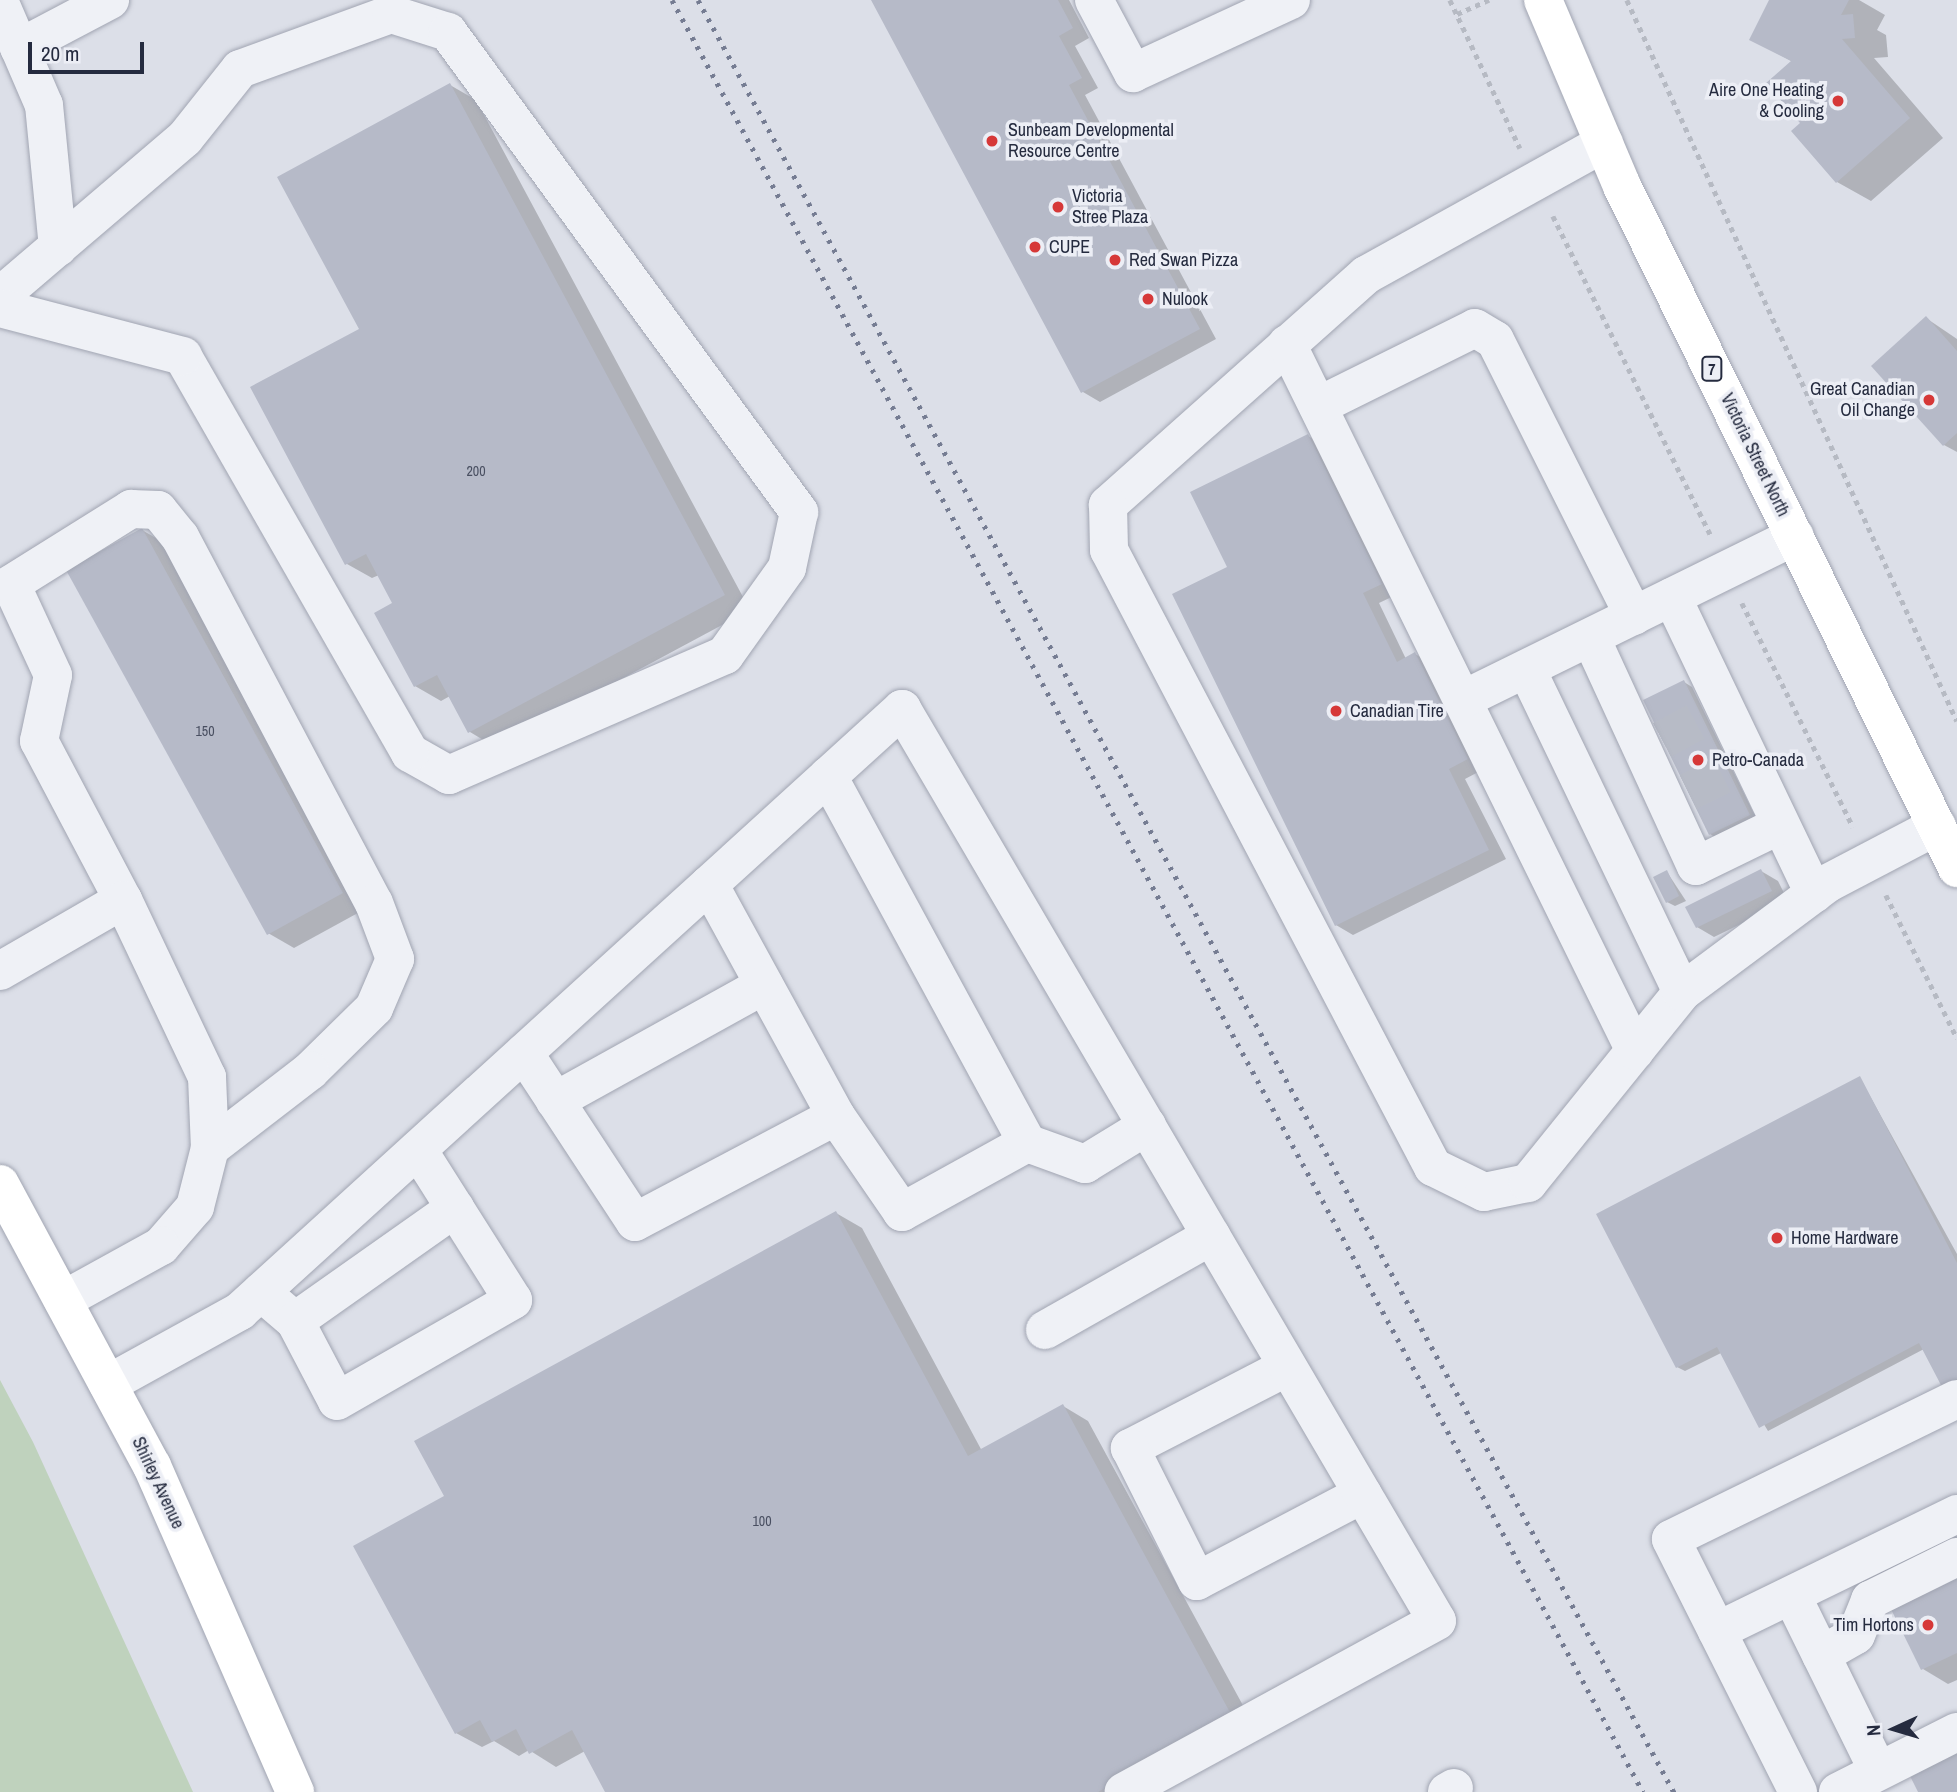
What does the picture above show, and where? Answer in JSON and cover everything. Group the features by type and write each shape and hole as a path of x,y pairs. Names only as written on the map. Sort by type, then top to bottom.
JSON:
{"main road":[{"name":"Victoria Street North","path":"1543,0 1604,143 1957,868"},
{"name":"Shirley Avenue","path":"0,1184 152,1466 295,1792"}],"lane":[{"path":"19,48 110,0"},
{"path":"1094,0 1133,73 1290,0"},
{"path":"0,3 44,105 58,247"},
{"path":"0,296 185,138 240,69 391,14 422,12 448,32 799,512 787,568 725,655 449,775 410,753 183,356 0,308"},
{"path":"1604,143 1366,275 1108,505 1109,550 1433,1167 1484,1192 1528,1183 1682,992 1814,894 1937,826"},
{"path":"1318,406 1475,328 1495,340 1633,616"},
{"path":"1287,344 1634,1051"},
{"path":"63,1300 161,1246 195,1207 210,1149 207,1077 123,900 39,741 54,675 11,584 131,509 158,510 180,537 374,903 395,959 374,1008 310,1071 210,1149"},
{"path":"1462,700 1795,536"},
{"path":"1672,597 1713,713 1740,767 1780,825 1814,894"},
{"path":"1591,638 1652,745 1678,798 1696,866 1780,825"},
{"path":"1527,670 1682,992"},
{"path":"108,1384 240,1311 902,709 1437,1621 1124,1792"},
{"path":"828,776 1027,1143 1085,1164 1147,1126"},
{"path":"709,884 836,1116 902,1212 1027,1143"},
{"path":"0,971 123,900"},
{"path":"555,1101 764,985"},
{"path":"524,1053 635,1222 836,1116"},
{"path":"261,1292 295,1321 337,1401 513,1300 418,1150"},
{"path":"295,1321 455,1208"},
{"path":"1045,1330 1210,1236"},
{"path":"1287,1367 1130,1448 1197,1581 1363,1494"},
{"path":"1798,1792 1671,1539 1957,1399"},
{"path":"1717,1631 1957,1514"},
{"path":"1821,1655 1856,1635 1870,1600 1957,1557"},
{"path":"1792,1596 1878,1772"},
{"path":"1838,1792 1957,1732"}],"path":[{"path":"1450,0 1466,32"},
{"path":"1457,14 1489,0"},
{"path":"1627,0 1957,721"}],"green space":[{"path":"0,1380 33,1442 193,1792 0,1792"}],"building":[{"name":"Victoria Stree Plaza","path":"871,0 1058,0 1073,28 1059,36 1082,78 1069,85 1200,329 1081,393"},
{"name":"Aire One Heating & Cooling","path":"1769,0 1849,0 1841,15 1853,14 1855,38 1842,39 1910,118 1836,183 1791,131 1800,123 1766,83 1791,61 1749,40"},
{"path":"450,83 725,595 468,733 437,675 414,687 374,613 392,603 366,554 345,565 250,387 359,329 277,177"},
{"name":"Great Canadian Oil Change","path":"1926,316 1957,351 1957,433 1943,446 1871,366"},
{"name":"Canadian Tire","path":"1308,434 1382,584 1363,593 1397,662 1415,652 1468,759 1449,769 1489,850 1335,926 1172,594 1227,567 1190,492"},
{"path":"142,528 343,893 267,935 66,570"},
{"path":"1684,680 1750,815 1709,835 1643,700"},
{"path":"1761,869 1772,891 1696,928 1685,907"},
{"path":"1667,870 1679,896 1666,903 1653,877"},
{"name":"Home Hardware","path":"1860,1076 1957,1263 1957,1379 1942,1387 1919,1343 1759,1428 1717,1347 1676,1368 1596,1214"},
{"path":"836,1211 968,1456 1063,1404 1233,1718 1098,1792 605,1792 572,1730 529,1754 516,1729 492,1742 480,1720 455,1734 353,1546 444,1496 414,1441"},
{"name":"Tim Hortons","path":"1957,1562 1957,1653 1921,1670 1885,1597"},
{"path":"1957,1752 1957,1792 1918,1792 1909,1774"}],"tunnel":[{"path":"1662,740 1703,718"},
{"path":"1688,792 1729,772"}],"railway":[{"path":"672,0 1643,1792"},
{"path":"698,0 1674,1792"}],"place":[{"name":"Aire One Heating & Cooling","path":"1838,101"},
{"name":"Sunbeam Developmental Resource Centre","path":"992,141"},
{"name":"Victoria Stree Plaza","path":"1058,207"},
{"name":"CUPE","path":"1035,247"},
{"name":"Red Swan Pizza","path":"1115,260"},
{"name":"Nulook","path":"1148,299"},
{"name":"Great Canadian Oil Change","path":"1929,400"},
{"name":"Canadian Tire","path":"1336,711"},
{"name":"Petro-Canada","path":"1698,760"},
{"name":"Home Hardware","path":"1777,1238"},
{"name":"Tim Hortons","path":"1928,1625"}]}
